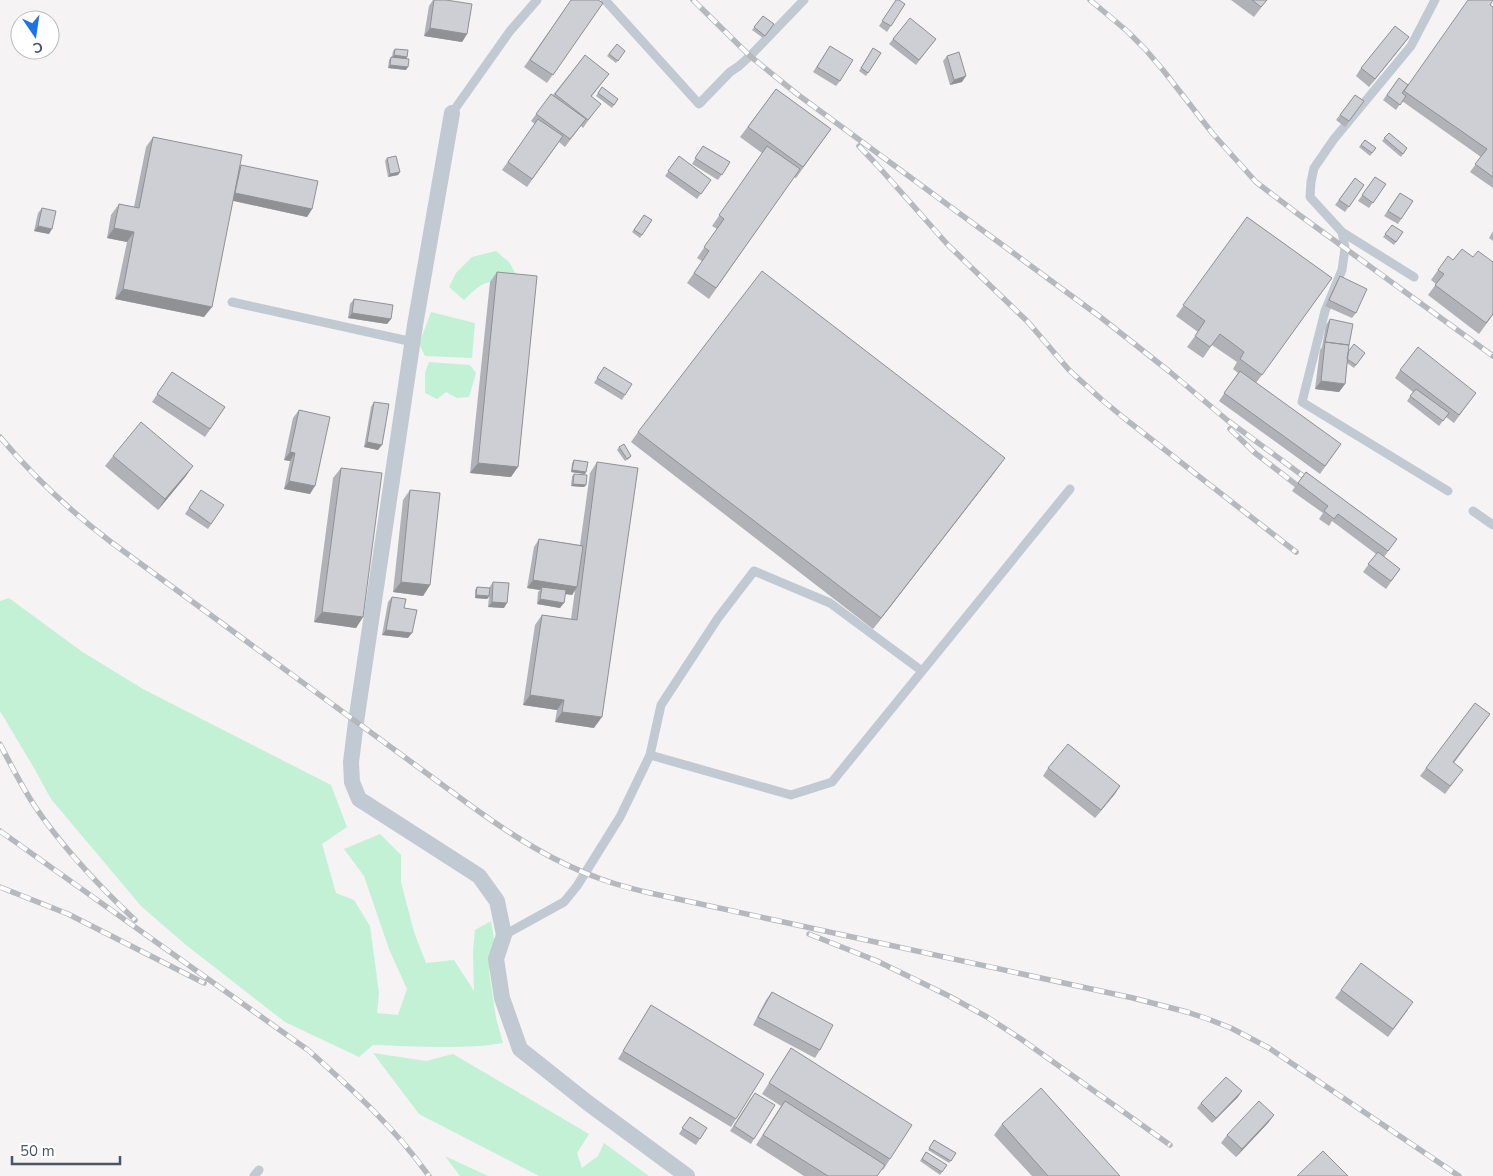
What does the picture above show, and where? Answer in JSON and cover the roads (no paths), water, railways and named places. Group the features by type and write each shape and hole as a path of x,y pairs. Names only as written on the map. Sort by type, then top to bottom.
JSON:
{"street":[{"path":"452,112 413,342 356,722 351,762 352,782 359,799 479,876 497,901 504,935 496,959 502,998 520,1049 588,1103 687,1176"}],"lane":[{"path":"452,112 510,31 537,0"},
{"path":"605,0 699,104 730,72 750,56 804,0"},
{"path":"1414,277 1342,232 1310,197 1311,182 1314,168 1334,139 1411,46 1435,0"},
{"path":"1342,232 1345,248 1342,270 1325,311 1302,402 1448,491"},
{"path":"232,302 413,342"},
{"path":"650,755 791,795 832,782 1070,489"},
{"path":"1473,511 1493,525"},
{"path":"504,935 554,908 570,896 620,817 650,755 661,705 718,618 754,572 830,603 922,671"}],"railway":[{"path":"693,0 750,56 797,94 1099,316 1227,420 1314,484"},
{"path":"1090,0 1145,49 1213,134 1256,182 1493,356"},
{"path":"859,146 948,245 1028,322 1069,370 1124,418 1296,552"},
{"path":"1230,429 1255,453 1307,493"},
{"path":"0,437 52,492 111,542 474,808 519,839 551,857 584,873 637,890 1133,998 1208,1019 1231,1028 1269,1048 1459,1176"},
{"path":"0,744 29,797 56,836 94,879 135,920"},
{"path":"0,831 308,1050 357,1094 387,1125 429,1176"},
{"path":"0,887 68,914 204,983"},
{"path":"809,934 877,961 987,1017 1170,1145"}]}
